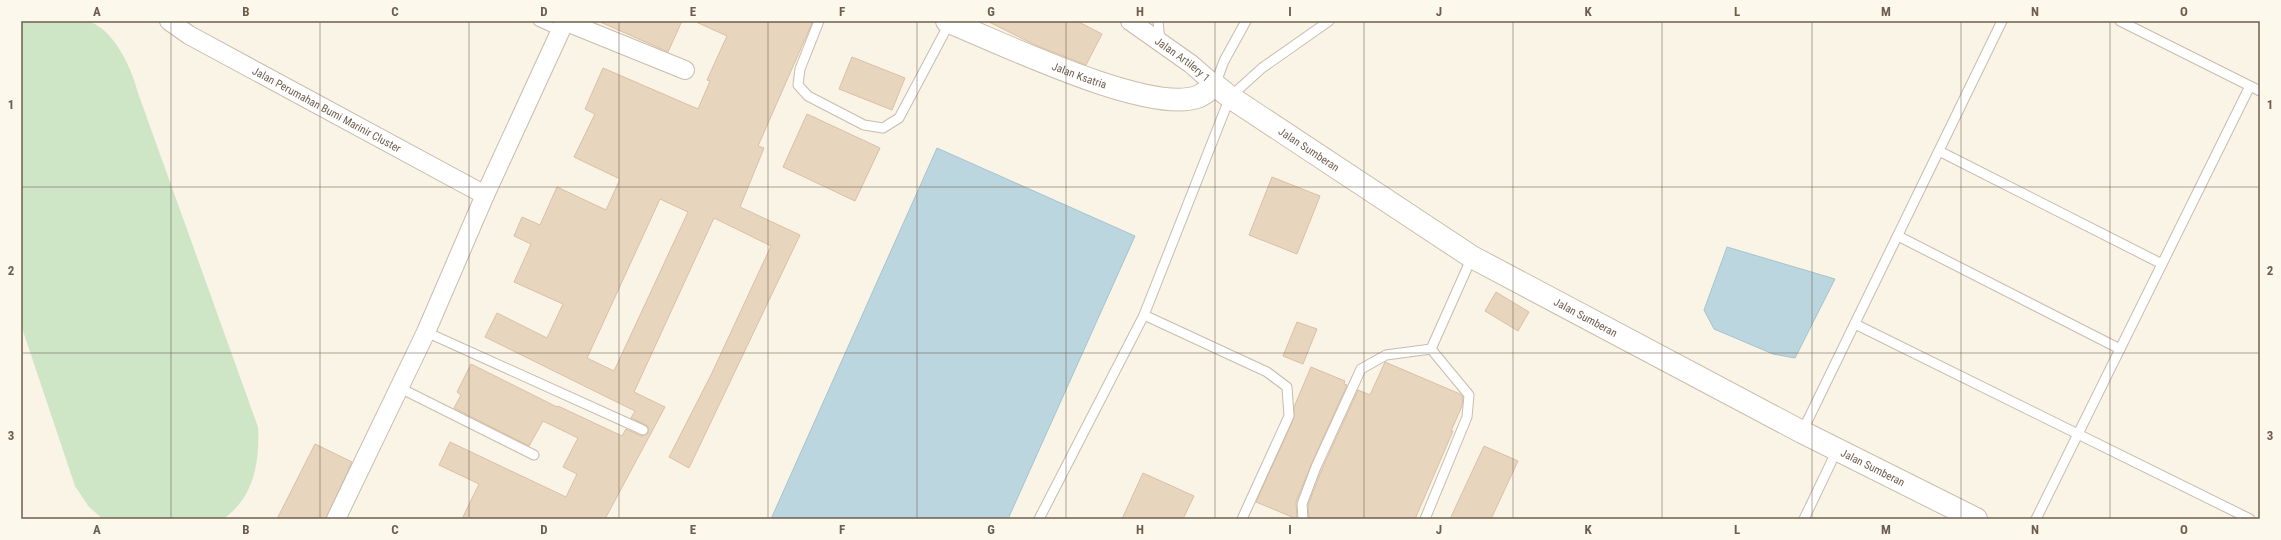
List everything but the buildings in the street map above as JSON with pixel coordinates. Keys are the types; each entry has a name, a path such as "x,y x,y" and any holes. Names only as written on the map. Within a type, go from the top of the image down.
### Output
{"street":[{"name":"Jalan Perumahan Bumi Marinir Cluster","path":"169,21 196,39 485,195"},
{"name":"Jalan Artilery 1","path":"1130,21 1191,64 1222,91"},
{"name":"Jalan Ksatria","path":"948,22 1088,79 1138,93 1171,100 1198,97 1222,91"},
{"path":"336,519 426,332 485,195 563,25 685,70"},
{"name":"Jalan Sumberan","path":"1222,91 1472,257 1802,432 1976,519"}],"lane":[{"path":"538,21 563,25"},
{"path":"819,21 800,69 798,85 808,96 864,125 883,128 899,118 948,22"},
{"path":"1158,21 1160,41"},
{"path":"1039,519 1144,315 1222,91 1224,61 1246,21"},
{"path":"1222,91 1262,68 1330,21"},
{"path":"1802,432 2002,21"},
{"path":"2120,21 2260,91"},
{"path":"2036,519 2250,86"},
{"path":"1938,151 2162,264"},
{"path":"1898,236 2120,349"},
{"path":"1431,349 1472,257"},
{"path":"1144,315 1267,372 1287,387 1288,416 1242,519"},
{"path":"1854,324 2250,519"},
{"path":"426,332 643,430"},
{"path":"1303,519 1302,504 1316,467 1361,369 1386,355 1431,349"},
{"path":"1425,519 1467,417 1469,395 1431,349"},
{"path":"400,388 534,455"},
{"path":"1804,519 1837,450"}],"green space":[{"path":"71,20 86,21 96,25 105,31 113,40 131,72 258,427 258,453 253,478 242,501 223,519 103,519 89,507 75,486 21,325 21,21"}],"water":[{"path":"937,148 1135,236 1008,519 771,519"},
{"path":"1727,247 1835,279 1795,358 1773,354 1714,329 1704,310"}]}
